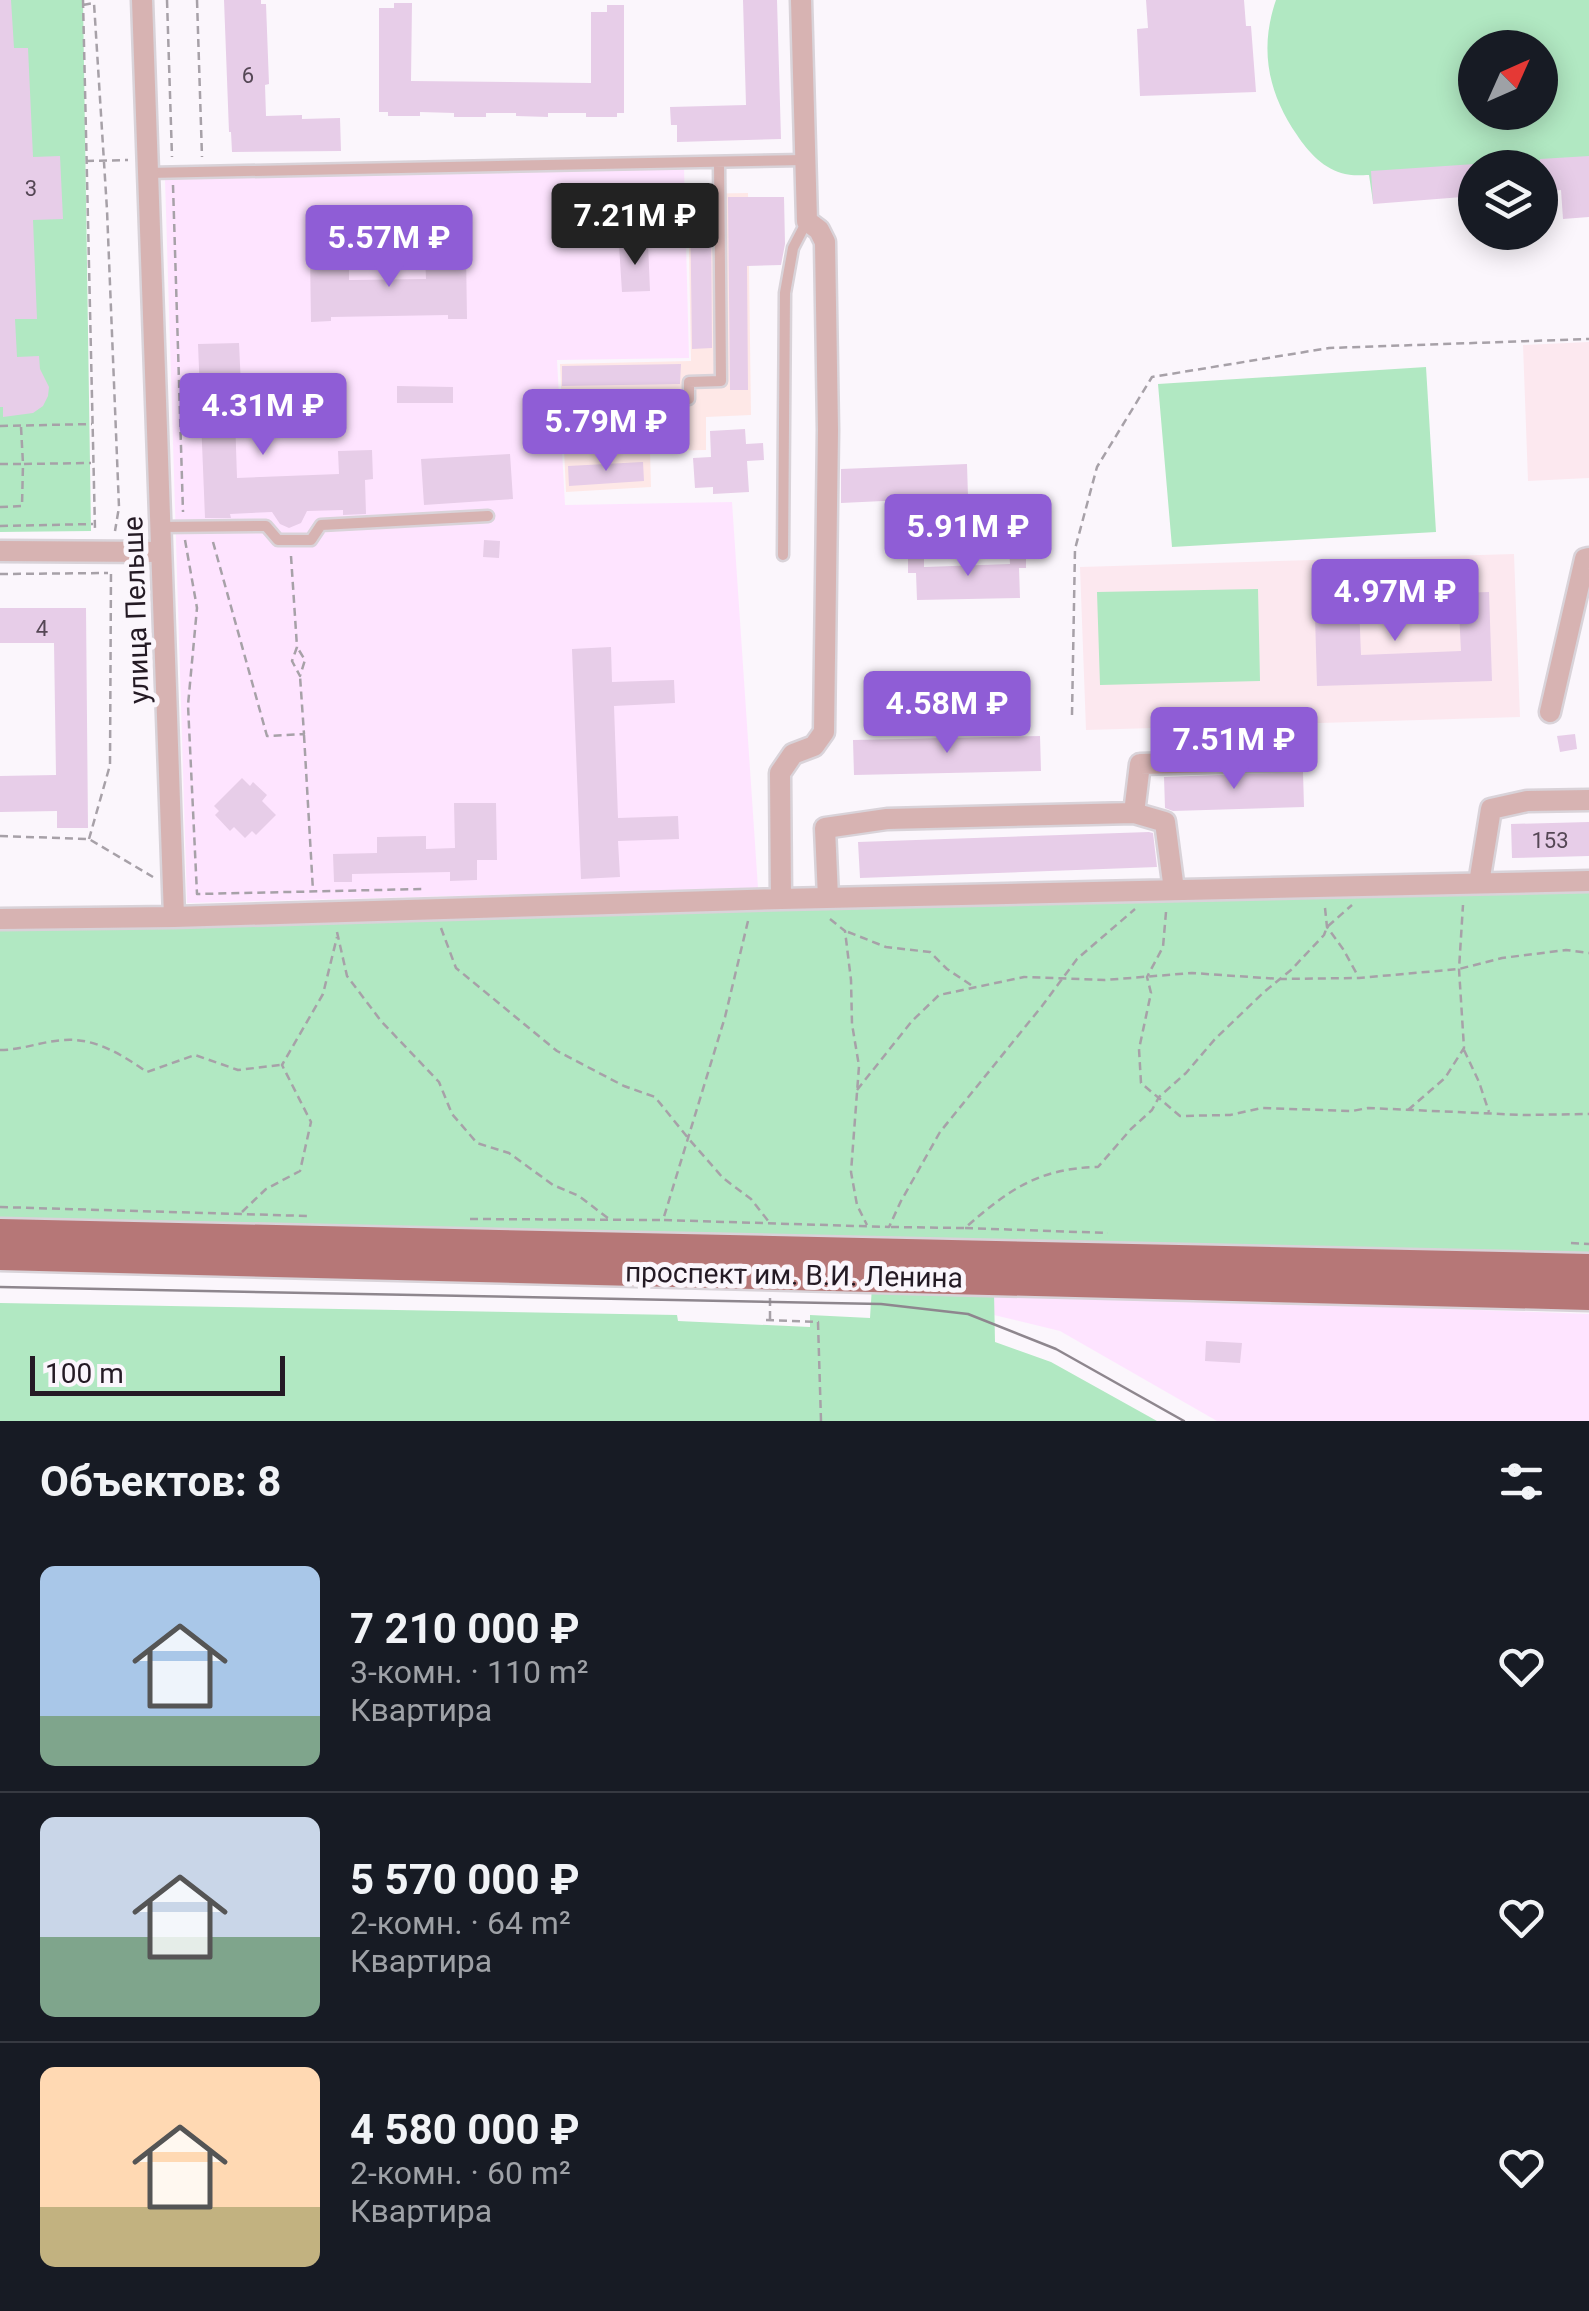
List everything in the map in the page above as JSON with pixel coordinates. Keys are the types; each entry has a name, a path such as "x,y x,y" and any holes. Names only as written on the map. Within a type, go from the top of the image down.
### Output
{"main road":[{"name":"проспект им. В.И. Ленина","path":"0,1234 1589,1269"},
{"name":"проспект им. В.И. Ленина","path":"0,1255 1589,1295"}],"street":[{"name":"улица Пельше","path":"142,0 174,917"},
{"path":"781,899 780,773 793,754 814,746 824,732 828,430 825,242 819,230 807,222 801,0"},
{"path":"0,551 106,559 161,552"},
{"path":"1550,712 1589,558"},
{"path":"1134,813 1140,764 1296,760"},
{"path":"1471,883 1491,809 1527,801 1589,800"},
{"path":"828,898 824,828 887,819 1134,813 1165,822 1166,890"},
{"path":"0,919 174,917 432,899 752,900 1589,881"}],"lane":[{"path":"148,173 806,160"},
{"path":"569,400 689,399 689,382 721,381 718,162"},
{"path":"783,555 785,293 794,248 807,222"},
{"path":"160,527 266,526 278,540 310,540 321,526 488,516"}],"path":[{"path":"167,0 183,527 197,608 188,705 197,894"},
{"path":"197,0 202,158"},
{"path":"89,840 110,765 106,559 119,507 94,2 83,3 94,524 106,559"},
{"path":"1072,715 1075,548 1097,467 1152,377 1329,348 1589,338"},
{"path":"0,426 92,424"},
{"path":"0,506 22,506 21,426"},
{"path":"0,464 93,463"},
{"path":"0,526 94,524"},
{"path":"208,526 267,736 304,734"},
{"path":"290,540 297,647 292,662 300,676"},
{"path":"0,574 106,559"},
{"path":"297,647 304,660 300,676 313,891"},
{"path":"0,836 89,840 173,887 197,894 313,891 432,899 456,968 557,1051 624,1086 656,1097 723,1178 751,1200 770,1223"},
{"path":"1471,883 1460,969 1464,1048 1490,1114"},
{"path":"471,1219 965,1228 995,1201 1041,1175 1072,1167 1098,1167 1215,1038 1324,935 1356,901 1364,886"},
{"path":"1321,887 1328,927 1359,978"},
{"path":"1166,890 1163,947 1147,977 1150,993 1139,1049 1141,1083 1180,1116 1230,1115 1262,1108 1589,1114"},
{"path":"890,1227 940,1132 1077,958 1115,925 1166,890"},
{"path":"828,898 830,918 845,931 886,947 930,952 976,988"},
{"path":"663,1220 726,1016 752,900"},
{"path":"845,931 859,1066 851,1172 857,1205 868,1226"},
{"path":"282,1065 322,994 337,936 347,976 382,1021 440,1082 452,1114 477,1143 509,1153 553,1185 580,1196 610,1220"},
{"path":"858,1090 912,1020 939,995 1024,978 1105,980 1192,973 1280,979 1359,978 1460,969 1502,958 1566,950 1589,954"},
{"path":"0,1050 66,1040 109,1047 147,1072 195,1055 238,1070 282,1065"},
{"path":"1408,1110 1445,1078 1464,1048"},
{"path":"240,1214 266,1189 300,1171 311,1122 282,1065"},
{"path":"0,1207 317,1216"},
{"path":"770,1296 768,1320 818,1322 822,1421"}],"shaded area":[{"path":"684,167 689,358 557,360 565,505 732,502 758,888 187,903 165,179"},
{"path":"748,193 751,415 706,417 706,450 650,451 651,487 566,492 560,364 691,361 688,194"},
{"path":"1589,342 1589,478 1528,481 1523,345"},
{"path":"1514,554 1520,717 1086,730 1080,567"},
{"path":"994,1292 1589,1314 1589,1421 1217,1421 1060,1331 994,1315"}],"green space":[{"path":"0,0 83,0 91,531 0,532"},
{"path":"1276,0 1589,0 1589,188 1558,175 1558,150 1458,150 1458,174 1373,202 1369,175 1345,174 1324,164 1306,148 1287,119 1269,70 1268,36"},
{"path":"1426,367 1436,532 1172,547 1158,384"},
{"path":"1258,589 1260,681 1100,685 1097,592"},
{"path":"1589,888 1589,1253 1353,1252 0,1223 0,925"},
{"path":"872,1286 994,1292 995,1342 1051,1362 1157,1421 0,1421 0,1303 677,1315 678,1321 810,1327 810,1315 870,1318"}],"building":[{"path":"0,0 11,0 14,48 28,48 33,157 60,156 63,219 33,220 37,319 15,319 17,357 39,356 48,396 33,413 3,417 0,407"},
{"path":"224,0 261,0 261,4 266,4 266,116 340,118 341,151 232,152"},
{"path":"743,0 777,0 781,139 677,142 677,125 671,125 670,107 746,105"},
{"path":"1146,0 1244,0 1246,26 1251,26 1256,92 1140,96 1137,29 1148,28"},
{"path":"394,3 412,3 411,81 591,83 591,12 607,12 607,5 624,5 624,113 617,113 617,117 586,117 586,113 548,113 548,117 486,113 486,117 454,117 454,113 388,116 388,112 379,112 379,8 394,8"},
{"path":"1589,156 1589,217 1563,219 1558,158"},
{"path":"1458,165 1458,197 1373,204 1371,171"},
{"path":"728,197 784,197 785,244 781,265 747,266 748,390 730,390"},
{"path":"711,198 712,348 692,349 690,199"},
{"path":"648,243 650,291 622,292 619,245"},
{"path":"466,252 467,319 448,319 448,315 331,317 331,321 311,322 310,254 349,254 349,280 426,279 425,253"},
{"path":"239,343 241,386 234,386 237,478 339,474 338,451 372,450 373,479 365,480 366,514 307,511 301,523 289,528 280,524 272,512 205,518 198,344"},
{"path":"681,364 680,384 562,386 562,366"},
{"path":"397,386 453,387 453,403 397,403"},
{"path":"745,429 746,444 763,443 764,460 747,461 749,492 713,494 713,487 695,488 693,458 711,457 710,431"},
{"path":"510,454 513,499 424,505 421,459"},
{"path":"643,462 644,481 569,486 568,466"},
{"path":"967,464 968,497 841,503 841,469"},
{"path":"484,540 500,541 499,558 483,557"},
{"path":"1026,547 1026,568 1019,568 1020,598 917,600 916,573 908,573 908,551 924,551 924,567 1010,564 1009,548"},
{"path":"1358,579 1361,655 1461,651 1458,593 1489,592 1492,681 1317,686 1314,581"},
{"path":"0,608 86,608 88,828 57,828 57,811 0,812 0,776 56,775 54,643 0,643"},
{"path":"611,647 612,682 674,680 675,703 614,706 618,818 678,816 679,839 618,841 620,877 581,879 572,649"},
{"path":"1575,734 1577,749 1560,752 1557,736"},
{"path":"1040,736 1041,771 854,775 853,740"},
{"path":"1303,772 1304,807 1173,811 1165,808 1164,777"},
{"path":"242,778 267,795 262,801 276,815 256,835 252,831 245,838 234,827 230,831 215,815 219,811 214,806"},
{"path":"454,803 496,803 497,860 477,860 477,880 450,881 450,872 352,874 352,882 334,882 333,854 377,853 377,837 426,836 426,849 455,848"},
{"path":"1589,822 1589,856 1512,858 1511,824"},
{"path":"1153,833 1157,867 860,878 858,842"},
{"path":"1206,1341 1242,1343 1240,1363 1205,1361"}],"tram line":[{"path":"0,1287 881,1304 968,1314 1056,1349 1184,1421"}]}
